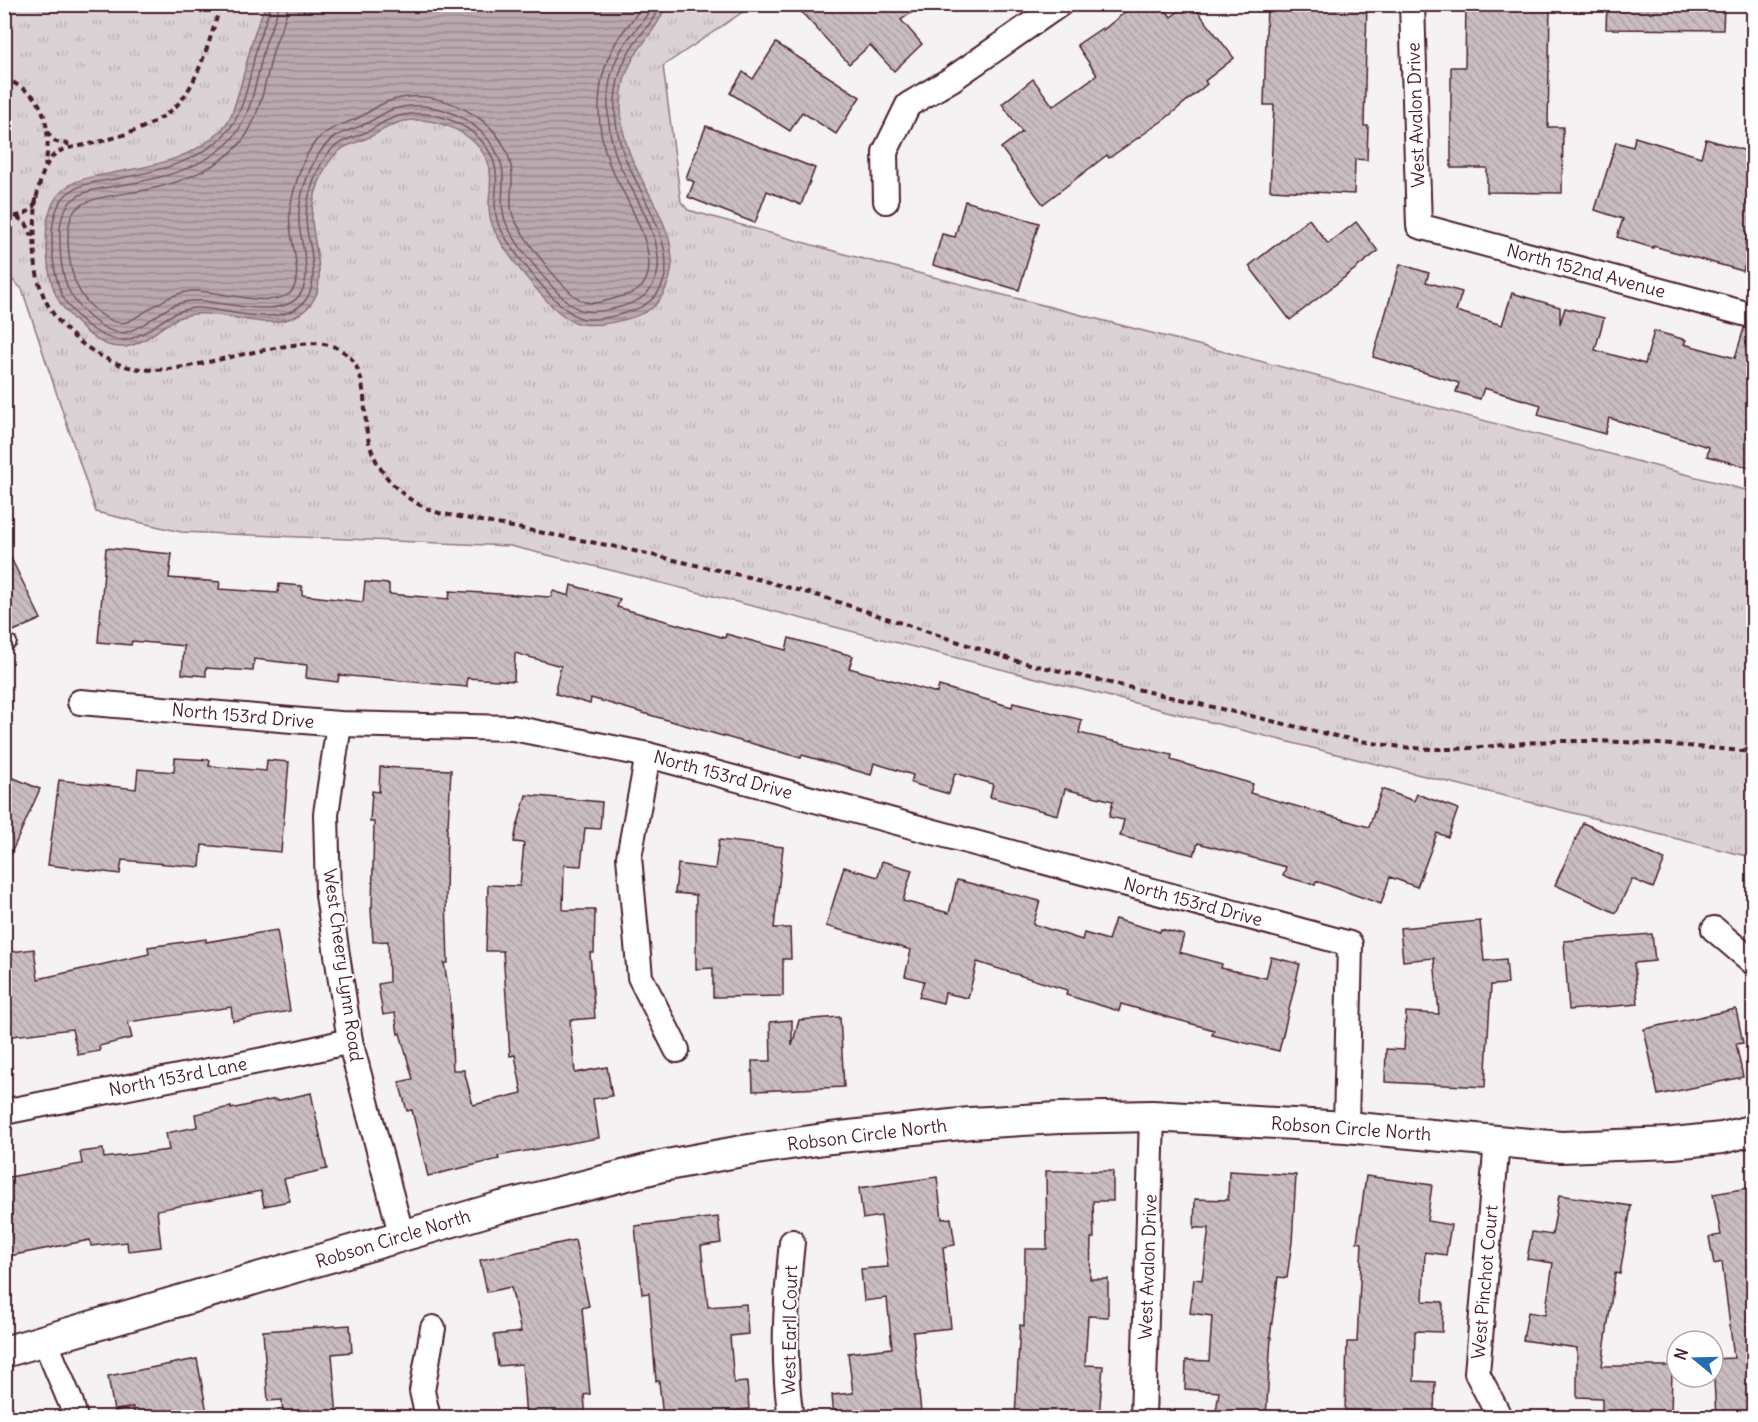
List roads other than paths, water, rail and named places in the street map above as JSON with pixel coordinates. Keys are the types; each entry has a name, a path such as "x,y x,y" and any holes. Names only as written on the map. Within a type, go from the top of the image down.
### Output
{"street":[{"path":"886,201 885,152 908,105 952,79 1060,4"},
{"name":"West Avalon Drive","path":"1412,4 1419,226"},
{"name":"North 152nd Avenue","path":"1419,226 1754,316"},
{"name":"North 153rd Drive","path":"80,702 339,724 513,728 648,755 1350,944 1346,1127"},
{"name":"West Cheery Lynn Road","path":"339,724 326,814 328,895 350,1041 402,1237"},
{"path":"648,755 629,857 640,977 677,1050"},
{"path":"1714,929 1754,963"},
{"name":"North 153rd Lane","path":"4,1112 350,1041"},
{"name":"West Avalon Drive","path":"1143,1418 1152,1116"},
{"name":"Robson Circle North","path":"4,1352 501,1207 662,1166 742,1151 896,1130 1059,1118 1152,1116 1346,1127 1562,1147 1674,1143 1722,1138 1754,1130"},
{"name":"West Pinchot Court","path":"1497,1141 1477,1373 1500,1418"},
{"name":"West Earll Court","path":"791,1418 787,1390 786,1300 792,1242"},
{"path":"428,1418 422,1391 433,1328"},
{"path":"45,1341 75,1418"}],"water":[{"path":"267,4 666,5 655,27 629,66 621,100 622,125 628,149 662,220 672,254 671,271 662,296 652,308 624,320 601,324 580,324 562,315 528,279 506,250 493,227 489,212 490,170 486,158 478,147 457,130 431,121 418,120 395,124 344,147 327,165 319,183 312,212 319,273 314,298 307,309 294,317 268,322 214,314 188,315 171,322 131,346 106,344 91,336 62,306 52,284 48,268 46,235 53,203 63,190 75,182 174,159 201,146 223,128 235,106 254,36"}]}
